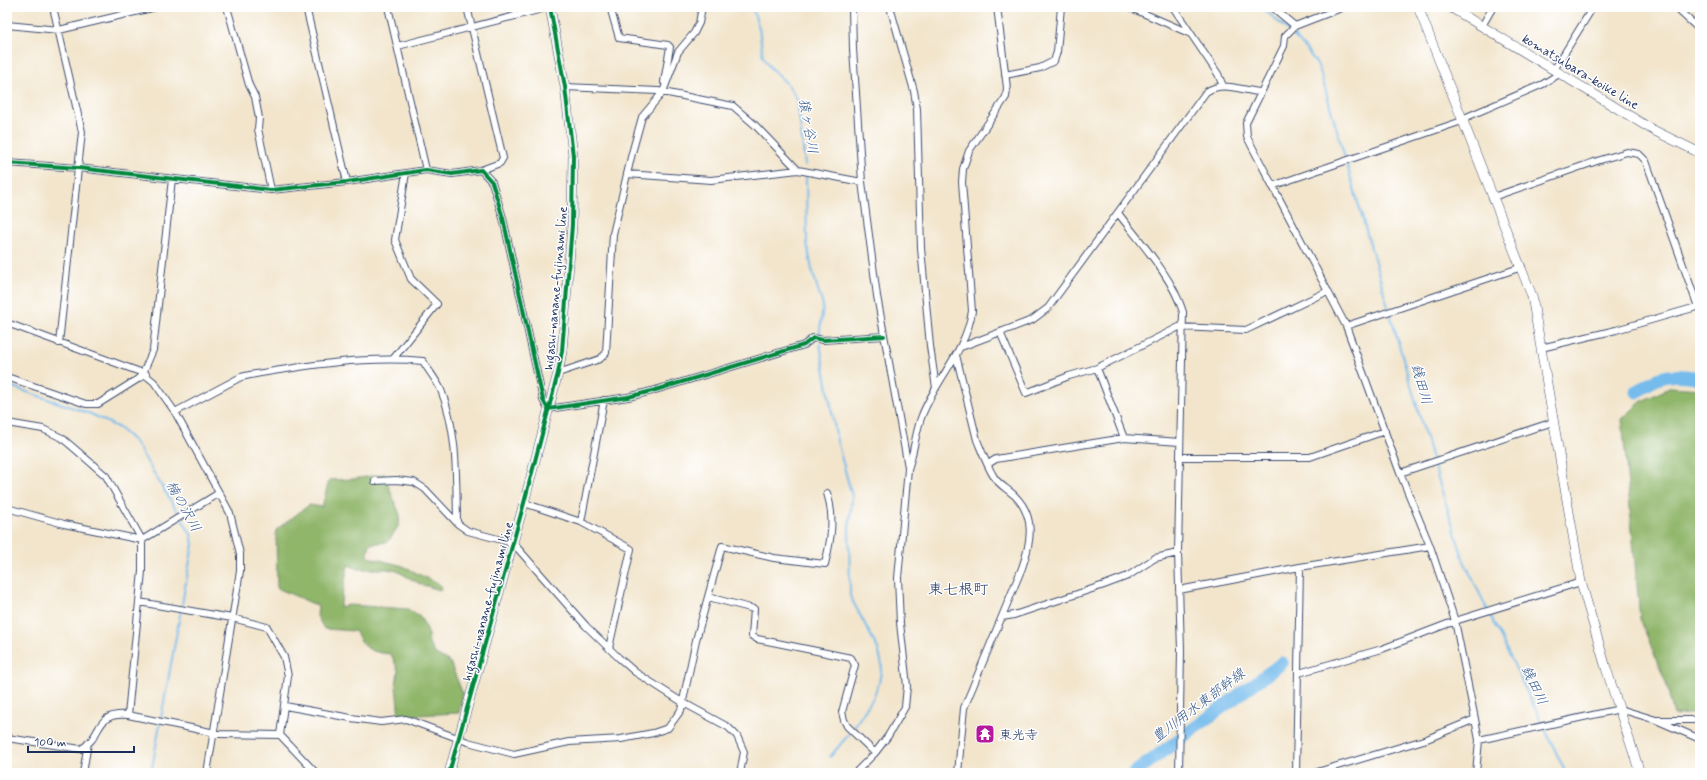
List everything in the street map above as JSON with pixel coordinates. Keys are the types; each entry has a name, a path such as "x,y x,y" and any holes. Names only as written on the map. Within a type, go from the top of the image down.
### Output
{"main road":[{"name":"higashi-nanane-fujinami line","path":"449,773 460,738 558,374 572,226 573,156 565,87 550,7"},
{"path":"1418,7 1522,267 1532,296 1581,582 1640,773"},
{"name":"komatsubara-koike line","path":"1450,7 1653,130 1700,153"}],"street":[{"path":"53,7 82,128 59,343"},
{"path":"7,25 59,30 156,7"},
{"path":"227,7 249,85 255,98 259,118 258,129 271,190"},
{"path":"306,7 347,182"},
{"path":"388,7 426,170"},
{"path":"7,163 78,168 271,190 347,182 426,170 452,174 481,170 500,163 503,158 467,7"},
{"path":"398,46 472,29 550,7"},
{"path":"610,7 620,38 668,45 670,48 662,92"},
{"path":"558,374 600,359 606,353 613,234 642,117 662,92 678,52 697,28 702,7"},
{"path":"852,7 853,49 862,182 877,296 908,469"},
{"path":"890,7 914,91 921,248 930,346 936,388"},
{"path":"855,773 875,753 888,736 905,707 907,686 900,622 898,578 908,469 913,455 921,418 936,388 961,347 969,327 972,311 962,182 963,169 969,151 1004,101 1007,88 997,7"},
{"path":"1005,75 1040,68 1054,61 1057,52 1061,7"},
{"path":"1128,7 1189,33"},
{"path":"1173,7 1189,33 1218,74 1223,86"},
{"path":"1272,7 1294,26"},
{"path":"1344,7 1294,26 1285,36 1284,46 1260,92 1246,123 1245,129 1247,137 1272,186 1346,326 1400,473 1430,546 1455,621 1475,719 1479,740 1476,773"},
{"path":"1482,26 1493,7"},
{"path":"1272,186 1339,164 1462,120 1543,84 1556,72 1593,7"},
{"path":"1675,7 1700,30"},
{"path":"961,347 1032,320 1048,308 1206,92 1212,88 1223,86 1260,92"},
{"path":"565,87 662,92 724,104 738,109 798,170"},
{"path":"1493,197 1627,152 1639,154 1646,161 1699,307 1616,330 1541,348"},
{"path":"481,170 492,182 503,218 543,400 548,409 628,397 659,389 804,345 813,338 884,336"},
{"path":"627,174 716,180 798,170 862,182"},
{"path":"393,358 437,304 412,279 395,240 406,173"},
{"path":"7,377 86,404 98,404 144,373 152,350 172,179"},
{"path":"1118,213 1170,282 1183,312 1178,553 1180,725 1179,773"},
{"path":"1346,326 1522,267"},
{"path":"1000,332 1026,393 1069,376 1097,368 1182,327 1246,330 1328,291"},
{"path":"7,323 144,373 175,412 230,513 240,554 240,571 212,733 212,747 207,773"},
{"path":"956,355 977,440 994,477 1020,502 1029,519 1031,534 1029,549 964,708 958,773"},
{"path":"175,412 241,377 321,363 393,358 423,361 440,388 447,406 452,429 457,472 457,522"},
{"path":"1097,368 1124,438"},
{"path":"580,522 604,400"},
{"path":"1400,473 1553,422"},
{"path":"7,423 43,429 62,438 75,449 106,476 142,540 139,602 128,715"},
{"path":"1180,457 1310,458 1385,431"},
{"path":"988,464 996,459 1124,438 1180,442"},
{"path":"375,481 396,480 414,482 425,489 457,522 468,531 513,543 586,626 635,672 682,702 728,727 737,736 744,752 740,773"},
{"path":"7,508 64,524 142,540 219,492"},
{"path":"285,706 381,722 406,718 468,742 514,754 569,742 621,739 653,733 668,728 680,710 722,546 774,558 825,564 829,548 832,516 827,493"},
{"path":"524,503 580,522 631,548 609,648"},
{"path":"1179,590 1300,567 1430,546"},
{"path":"1002,617 1014,615 1104,585 1128,576 1155,558 1178,553"},
{"path":"1296,773 1300,567"},
{"path":"1299,673 1382,649 1455,621 1581,582"},
{"path":"708,597 754,609 752,636 757,639 851,658 855,665 842,712 844,720 875,753"},
{"path":"139,602 232,618 267,628 284,657 288,676 280,735"},
{"path":"1479,740 1538,728 1620,708 1656,720 1700,739"},
{"path":"7,738 78,749 84,747 88,743 104,720 116,714 128,715 212,733 280,735 316,773"},
{"path":"1314,773 1427,739 1475,719"},
{"path":"1656,720 1700,720"},
{"path":"83,773 88,743"}],"green space":[{"path":"1671,387 1700,389 1700,713 1674,715 1666,683 1640,619 1622,419 1642,401"},
{"path":"384,474 400,515 399,525 388,542 370,544 368,553 369,557 403,566 438,584 442,588 440,590 420,584 397,571 387,569 358,569 348,565 340,607 349,605 408,609 420,617 427,629 429,643 434,653 450,662 463,694 459,713 399,716 396,686 398,670 391,654 369,649 365,646 355,631 324,629 317,616 318,606 277,588 276,530 309,505 322,507 329,480 353,479"}],"waterway":[{"name":"猿ヶ谷川","path":"752,7 759,28 763,56 769,66 788,85 797,99 805,165"},
{"name":"銭田川","path":"1261,7 1300,43 1314,59 1319,68 1435,469 1464,561 1566,773"},
{"name":"猿ヶ谷川","path":"806,177 807,243 812,270 823,306 819,337"},
{"path":"820,344 837,441 852,496 849,529 850,596 878,649 882,665 879,683 873,698 854,727"},
{"name":"豊川用水東部幹線","path":"1637,392 1659,378 1666,376 1674,375 1700,378"},
{"name":"楠の沢川","path":"7,385 91,414 119,428 135,442 191,534 193,544 151,773"},
{"name":"豊川用水東部幹線","path":"1134,773 1282,663"},
{"path":"830,757 849,734"}],"cycle path":[{"path":"449,773 524,503 558,373 562,351 572,225 573,156 565,87 550,7"},
{"path":"7,163 78,168 271,190 347,182 426,170 452,174 481,170 492,182 503,218 543,400 548,409 628,397 652,391 804,345 813,338 823,340 884,336"}],"place":[{"name":"東光寺","path":"985,734"}],"district":[{"name":"東七根町","path":"958,589"}]}
